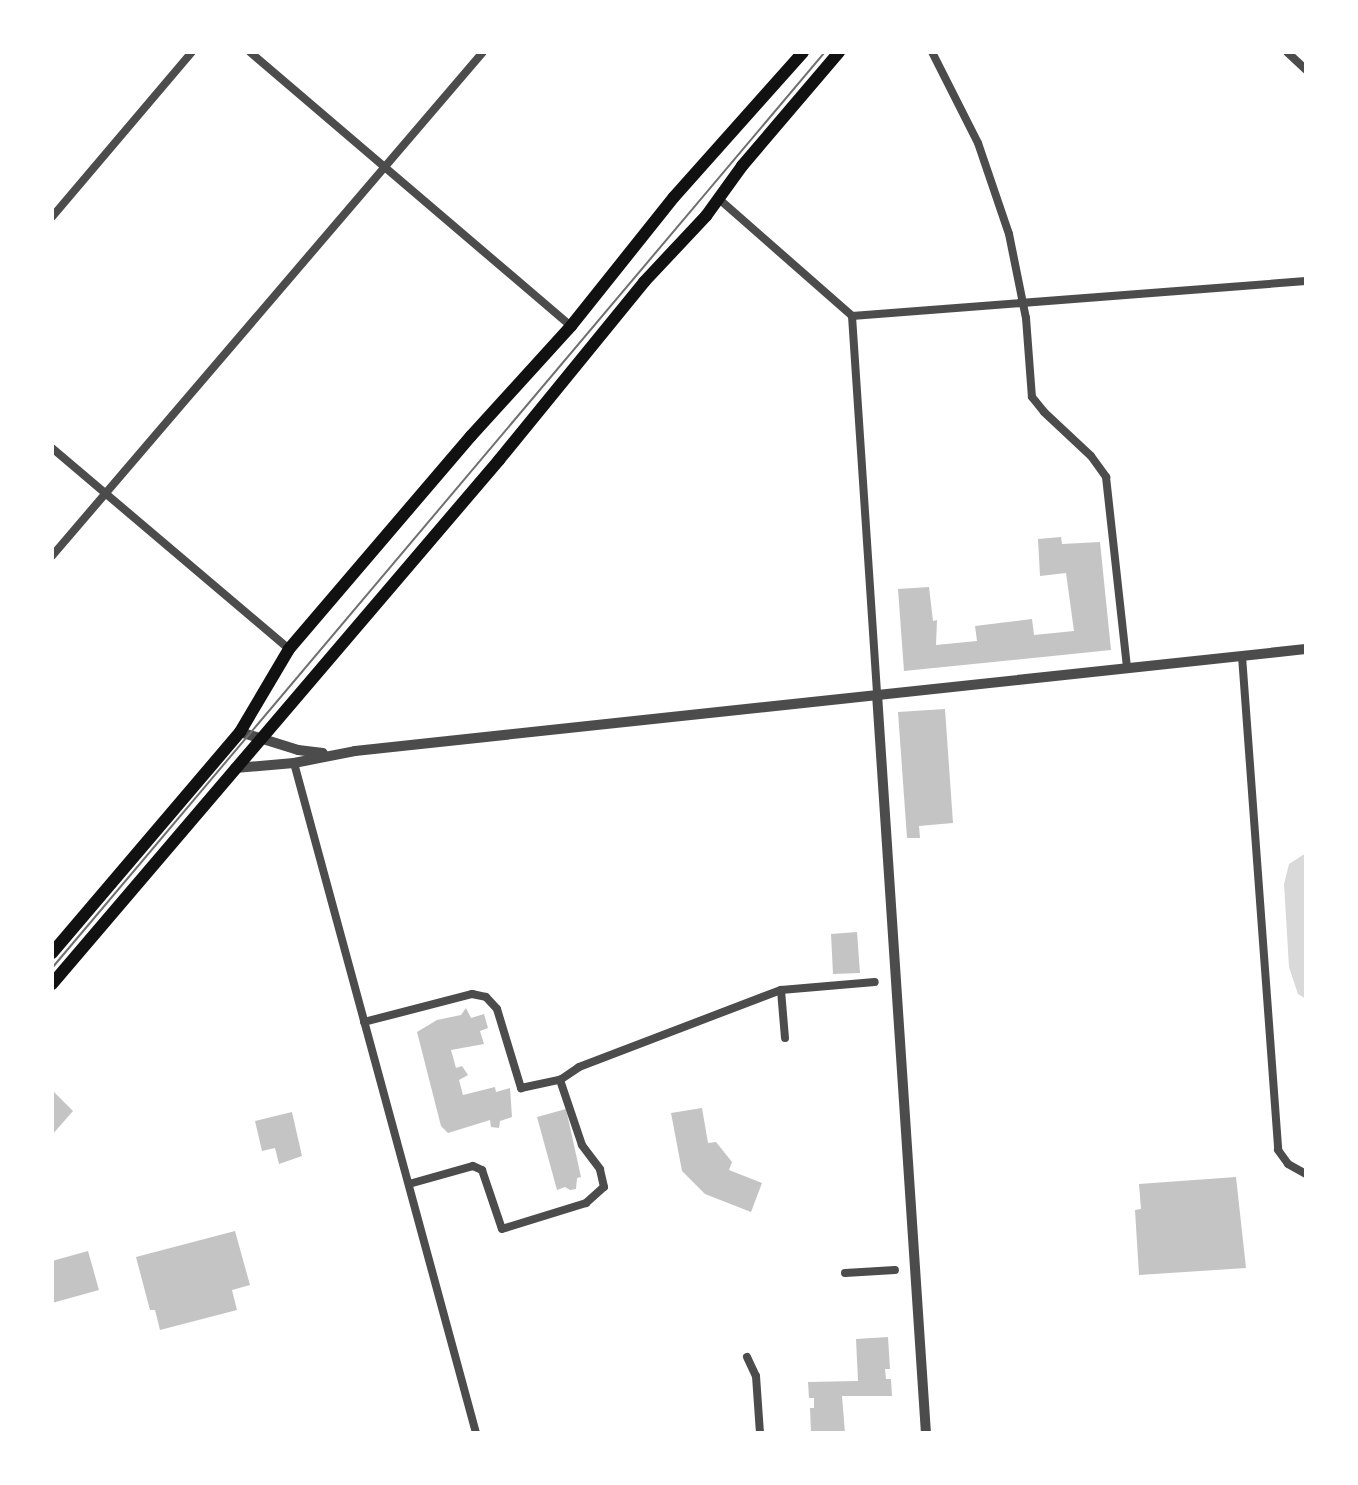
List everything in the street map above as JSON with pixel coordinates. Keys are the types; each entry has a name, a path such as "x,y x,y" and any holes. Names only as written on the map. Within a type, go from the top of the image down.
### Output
{"main road":[{"path":"52,953 240,732 289,649 471,436 571,326 674,197 803,52"},
{"path":"52,984 499,460 644,282 719,199 839,52"}],"street":[{"path":"52,217 192,52"},
{"path":"250,52 571,326"},
{"path":"52,556 483,52"},
{"path":"932,52 959,101 1009,234 1026,318 1032,397 1091,456 1106,477 1127,668"},
{"path":"1287,52 1306,70"},
{"path":"719,199 852,316 926,1433"},
{"path":"852,316 1306,281"},
{"path":"52,448 289,649"},
{"path":"235,768 294,763 333,754 1306,649"},
{"path":"1242,656 1278,1150 1288,1164 1306,1174"},
{"path":"240,732 298,750 333,754"},
{"path":"294,763 476,1433"},
{"path":"364,1022 472,994 486,997 497,1009 521,1088 560,1080 579,1067 781,990 875,982"},
{"path":"781,990 785,1038"},
{"path":"409,1184 473,1166 482,1170 502,1229 586,1203 604,1187 600,1169 582,1145 560,1080"},
{"path":"845,1273 895,1270"},
{"path":"747,1357 756,1376 760,1433"}],"shaded area":[{"path":"1306,853 1306,999 1298,994 1289,967 1284,884 1289,864"}],"building":[{"path":"1061,537 1062,544 1100,542 1111,650 904,671 898,589 929,587 933,621 937,620 936,645 977,641 975,626 1032,619 1034,635 1074,631 1066,573 1040,576 1038,539"},
{"path":"945,709 953,823 919,826 920,838 907,838 898,712"},
{"path":"857,932 860,973 833,974 831,934"},
{"path":"466,1008 471,1018 484,1014 488,1028 480,1031 484,1044 451,1050 456,1068 462,1066 468,1075 459,1080 463,1095 495,1087 496,1092 510,1088 512,1117 500,1121 499,1128 491,1127 490,1120 448,1133 441,1126 417,1032 437,1020 461,1015"},
{"path":"52,1090 73,1111 52,1135"},
{"path":"702,1108 708,1143 716,1142 732,1162 729,1170 762,1183 751,1212 705,1194 682,1171 671,1113"},
{"path":"566,1109 581,1177 577,1178 576,1189 565,1187 557,1190 537,1117"},
{"path":"292,1112 302,1156 279,1164 275,1148 262,1151 255,1121"},
{"path":"1236,1177 1246,1268 1139,1275 1135,1210 1141,1209 1139,1184"},
{"path":"235,1231 250,1285 232,1290 237,1310 160,1330 155,1310 150,1310 136,1257"},
{"path":"88,1251 99,1290 52,1303 52,1261"},
{"path":"888,1337 890,1369 885,1369 886,1379 891,1379 892,1396 842,1396 845,1433 811,1433 810,1408 814,1408 814,1398 809,1398 808,1382 858,1381 856,1339"}],"tram line":[{"path":"52,968 825,52"}]}
